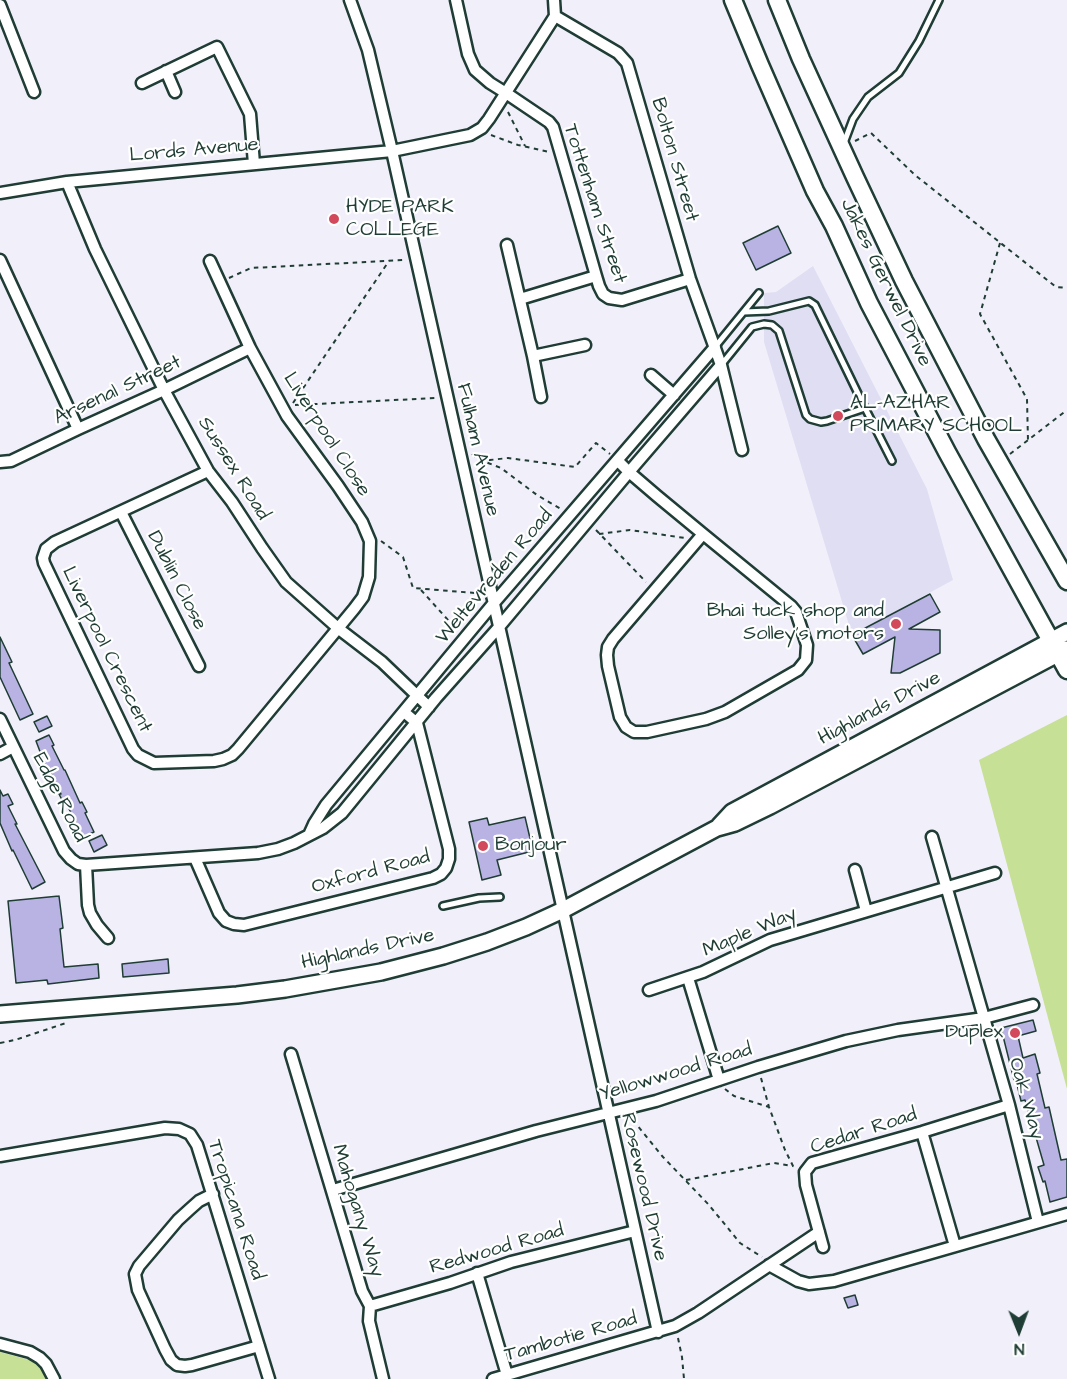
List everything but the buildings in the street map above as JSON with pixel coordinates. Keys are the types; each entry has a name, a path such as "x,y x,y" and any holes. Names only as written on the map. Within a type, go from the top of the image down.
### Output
{"main road":[{"name":"Jakes Gerwel Drive","path":"733,0 811,181 869,303 1058,648 1067,670"},
{"name":"Jakes Gerwel Drive","path":"777,0 801,59 904,281 998,460 1067,580"},
{"name":"Highlands Drive","path":"0,1014 237,995 381,972 476,946 563,910 717,828 732,812 857,744 899,730 1058,648 1067,632"}],"street":[{"name":"Fulham Avenue","path":"350,0 368,50 392,151 563,910"},
{"name":"Tottenham Street","path":"456,0 468,54 475,70 553,127 603,294 617,300 690,279"},
{"path":"554,0 555,16"},
{"path":"0,5 34,92"},
{"name":"Lords Avenue","path":"0,193 66,182 392,151 476,132 489,119 555,16"},
{"name":"Bolton Street","path":"555,16 618,53 627,63 690,279 721,365 742,450"},
{"path":"142,83 217,47 250,114 254,164"},
{"path":"166,71 175,92"},
{"name":"Sussex Road","path":"66,182 95,249 164,390 208,471 232,502 286,582 339,629 382,662 429,707"},
{"path":"507,245 541,397"},
{"path":"0,260 78,429"},
{"name":"Liverpool Close","path":"210,261 250,348 287,416 362,522 370,542 371,558 367,587 363,597 339,629"},
{"path":"520,299 596,276"},
{"path":"533,356 585,345"},
{"name":"Weltevreden Road","path":"309,835 326,805 493,604 715,347"},
{"name":"Arsenal Street","path":"0,462 11,461 250,348"},
{"name":"Weltevreden Road","path":"142,861 258,853 278,849 294,843 333,821 721,365"},
{"path":"651,375 674,395"},
{"path":"618,460 629,472 790,606 796,612 807,645 806,660 798,670 716,716 647,732 634,732 626,727 620,717 608,666 607,651 613,639 703,534"},
{"name":"Liverpool Crescent","path":"208,471 55,542 46,549 43,558 133,749 145,760 154,763 214,761 232,755 339,629"},
{"name":"Dublin Close","path":"121,512 199,666"},
{"path":"404,712 417,723"},
{"name":"Edge Road","path":"0,719 64,851 71,859 78,864 86,865 142,861"},
{"name":"Oxford Road","path":"195,858 219,913 226,921 234,924 262,920 433,878 441,874 449,859 449,849 417,723"},
{"path":"0,754 13,747"},
{"name":"Oak Way","path":"932,837 1009,1105 1038,1222"},
{"path":"86,865 90,913 108,938"},
{"path":"855,870 866,911"},
{"name":"Maple Way","path":"649,990 718,966 770,940 995,873"},
{"name":"Rosewood Drive","path":"563,910 658,1332"},
{"path":"688,978 719,1080"},
{"name":"Yellowwood Road","path":"333,1190 536,1131 689,1091 758,1067 846,1041 898,1030 984,1018 1033,1005"},
{"name":"Mahogany Way","path":"291,1054 362,1291 370,1306 369,1322 384,1379"},
{"name":"Cedar Road","path":"823,1247 806,1185 805,1172 812,1162 1009,1105"},
{"name":"Tropicana Road","path":"0,1156 165,1128 179,1129 190,1134 197,1145 213,1194 269,1379"},
{"path":"922,1132 955,1246"},
{"path":"213,1194 199,1201 178,1220 139,1266 135,1274 138,1290 171,1360 177,1365 192,1365 259,1346"},
{"path":"769,1265 798,1281 809,1284 834,1281 1067,1215"},
{"name":"Redwood Road","path":"370,1306 519,1260 635,1231"},
{"name":"Tambotie Road","path":"494,1379 675,1326 819,1232"},
{"path":"477,1273 507,1375"},
{"path":"0,1344 30,1352 40,1358 54,1379"}],"lane":[{"path":"842,149 859,108 868,97 899,73 919,41 939,0"},
{"path":"715,347 759,292"},
{"path":"744,312 769,311 807,302 815,305 892,461"},
{"path":"721,365 752,327 772,325 779,331 806,415 810,419 827,421 865,408"},
{"path":"443,906 479,898 500,897"}],"path":[{"path":"507,110 525,146"},
{"path":"842,149 871,133 915,175 1000,243 1056,287 1067,288"},
{"path":"491,134 525,146 555,153"},
{"path":"1000,243 980,314 1027,399 1028,441"},
{"path":"219,282 251,268 416,259"},
{"path":"389,261 291,405 447,397"},
{"path":"998,460 1011,454 1067,410"},
{"path":"478,459 508,458 575,467 596,443 618,460"},
{"path":"469,450 478,459 501,468 570,516"},
{"path":"587,522 654,591"},
{"path":"599,534 630,530 684,537 694,544"},
{"path":"370,542 380,540 403,557 413,588 476,593"},
{"path":"420,589 461,634"},
{"path":"758,1067 769,1107 793,1166"},
{"path":"719,1080 726,1091 734,1096 769,1107"},
{"path":"630,1108 638,1125 663,1157 709,1205 740,1243 766,1260 769,1265"},
{"path":"685,1180 774,1163 793,1166 805,1172"},
{"path":"675,1326 684,1379"}],"shaded area":[{"name":"AL-AZHAR PRIMARY SCHOOL","path":"813,266 927,489 953,580 852,635 764,342 764,293 776,292"}],"green space":[{"path":"1067,715 1067,1089 979,760"},
{"path":"0,1352 37,1362 47,1379 0,1379"}],"place":[{"name":"HYDE PARK COLLEGE","path":"334,219"},
{"name":"AL-AZHAR PRIMARY SCHOOL","path":"838,416"},
{"name":"Bhai tuck shop and Solley's motors","path":"896,624"},
{"name":"Bonjour","path":"483,846"},
{"name":"Duplex","path":"1015,1033"}]}
